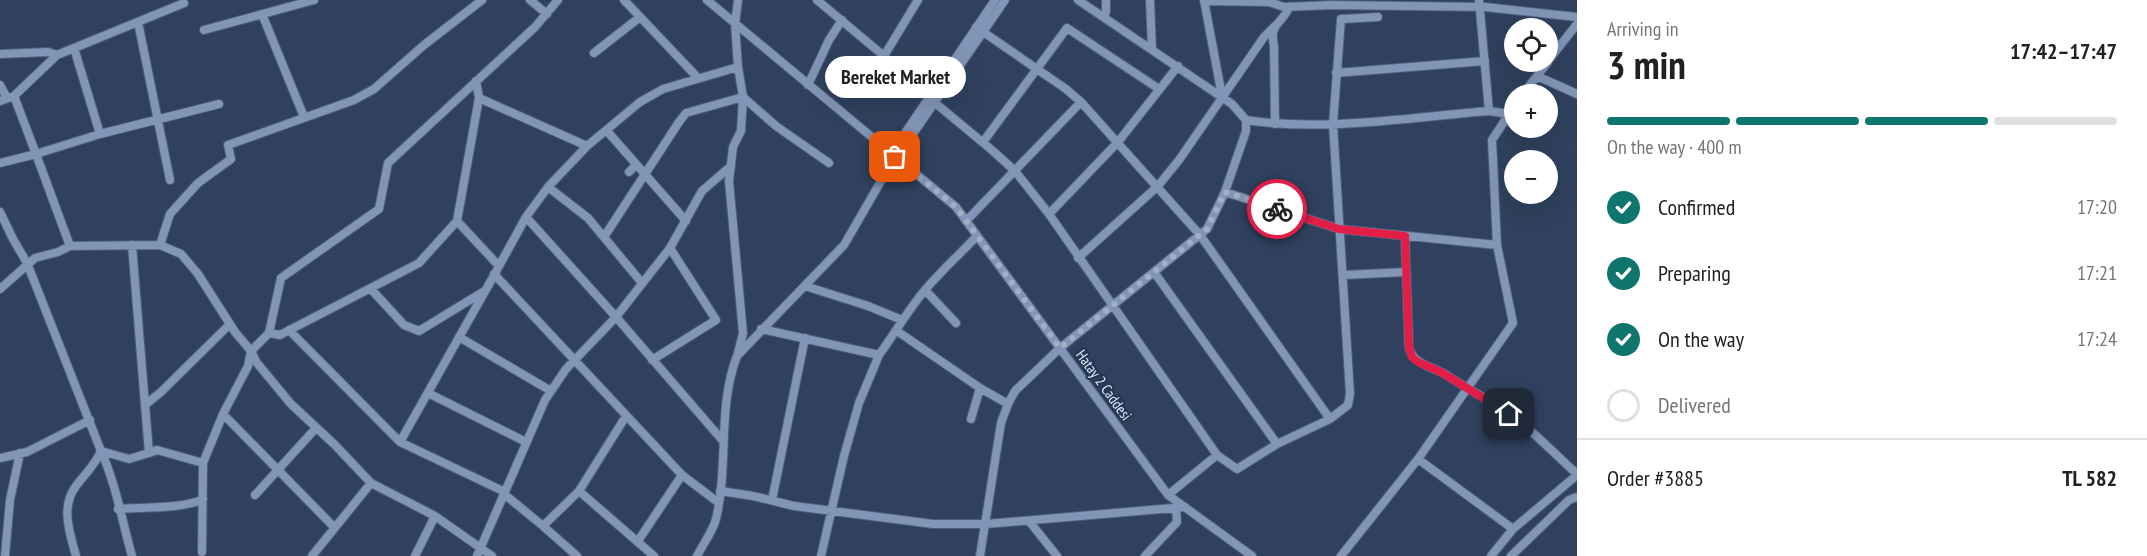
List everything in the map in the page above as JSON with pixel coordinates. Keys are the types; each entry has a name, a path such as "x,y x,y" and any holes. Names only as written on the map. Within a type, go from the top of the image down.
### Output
{"street":[{"path":"204,30 314,0"},
{"path":"160,245 170,214 198,183 231,159 228,145 354,100 374,89 424,45 482,0"},
{"path":"530,0 546,14"},
{"path":"202,552 203,463 223,414 248,366 251,351 269,333 281,278 379,209 388,163 536,27 558,0"},
{"path":"624,0 698,78"},
{"name":"Hatay 2 Caddesi","path":"707,0 956,207 1168,495 1181,507 1252,556"},
{"path":"697,556 716,521 730,373 743,333 729,181 733,147 741,131 743,97 735,24 738,0"},
{"path":"817,0 1015,171 1049,214 1217,455 1237,469 1277,444 1330,419 1345,409 1350,400 1333,123 1336,73 1341,19 1378,16"},
{"path":"884,56 918,0"},
{"path":"737,356 844,245 895,157 899,142 932,100 979,30 995,0"},
{"path":"979,30 1005,0"},
{"path":"1078,0 1221,96 1232,104 1246,120 1275,124 1333,123 1489,111 1504,113"},
{"path":"1104,17 1106,0"},
{"path":"1150,0 1152,49"},
{"path":"1221,96 1204,1 1270,1 1284,7 1332,2 1480,4 1577,17"},
{"path":"7,98 57,55 184,3"},
{"path":"1480,4 1489,111"},
{"path":"1275,124 1272,35 1289,7"},
{"path":"262,14 304,117"},
{"path":"594,53 640,17"},
{"path":"808,85 829,40 842,21"},
{"path":"138,22 170,180"},
{"path":"1558,48 1577,24"},
{"path":"1078,258 1158,186 1179,160 1221,96 1264,37 1276,26"},
{"path":"982,142 1067,28 1159,89"},
{"path":"979,30 1066,89 1081,102 1158,186 1200,235 1330,419"},
{"path":"74,48 100,134"},
{"path":"0,54 48,52 57,55"},
{"path":"1336,73 1485,61"},
{"path":"1049,214 1118,142 1178,66"},
{"path":"400,442 526,217 548,187 587,146 640,102 663,89 738,67"},
{"path":"1530,84 1539,72"},
{"path":"1537,75 1577,94"},
{"path":"269,333 280,335 419,263 457,221 479,98 476,81"},
{"path":"0,85 36,153 70,246"},
{"path":"743,97 776,126 829,163"},
{"path":"603,237 686,113 743,97"},
{"path":"479,98 587,146"},
{"path":"966,221 1081,102"},
{"path":"0,164 158,118 219,104"},
{"path":"980,556 1001,423 1008,404 1016,391 1060,348 1207,229 1225,192 1246,131 1246,120"},
{"path":"1341,556 1418,459 1513,323 1497,245 1492,140 1504,122"},
{"path":"607,131 686,220"},
{"path":"630,172 636,165"},
{"path":"479,552 544,400 566,369 615,317 670,248 702,190 731,166"},
{"path":"548,187 588,218 642,283"},
{"path":"1225,192 1339,229 1497,245"},
{"path":"0,212 27,263 111,472 118,509 132,556"},
{"path":"526,217 723,441"},
{"path":"457,221 574,360 626,416 682,475 719,503"},
{"path":"821,556 859,403 879,355 925,290 977,236"},
{"path":"1405,236 1409,347 1412,357 1441,372 1519,421 1577,474 1513,528 1491,556"},
{"path":"132,245 149,453"},
{"path":"0,289 35,258 70,246 160,245 181,254 198,274 257,363 291,404 371,483 435,516 479,552 492,556"},
{"path":"652,360 716,320 670,248"},
{"path":"1154,272 1277,444"},
{"path":"1344,274 1406,272"},
{"path":"805,286 868,306 902,320"},
{"path":"371,289 404,325 418,331 484,292"},
{"path":"925,290 956,323"},
{"path":"145,405 230,324"},
{"path":"761,329 879,355"},
{"path":"289,330 400,442 504,493 577,556"},
{"path":"897,331 980,388 1008,404"},
{"path":"459,337 551,391"},
{"path":"772,500 805,338"},
{"path":"971,419 980,388"},
{"path":"428,393 526,442"},
{"path":"223,414 334,526"},
{"path":"543,526 579,491 626,416"},
{"path":"0,458 27,452 90,420"},
{"path":"255,495 316,428"},
{"path":"101,451 129,459 157,450 203,463"},
{"path":"76,556 67,525 68,503 74,489 97,462 101,451"},
{"path":"5,556 10,500 20,453"},
{"path":"1168,495 1217,455"},
{"path":"1418,459 1513,528"},
{"path":"639,541 682,475"},
{"path":"312,556 371,483"},
{"path":"579,491 654,556"},
{"path":"720,491 794,506 933,524 986,524 1181,507 1176,522 1145,556"},
{"path":"1510,556 1569,500 1577,497"},
{"path":"118,509 173,505 198,502 203,499"},
{"path":"415,556 435,516"},
{"path":"1029,521 1057,556"}],"way so far":[{"path":"895,157 956,207 1060,348 1207,229 1225,192 1277,209"}],"place":[{"name":"Bereket Market","path":"895,157"}],"route":[{"path":"1277,209 1339,229 1405,236 1409,347 1412,357 1509,414"}]}
